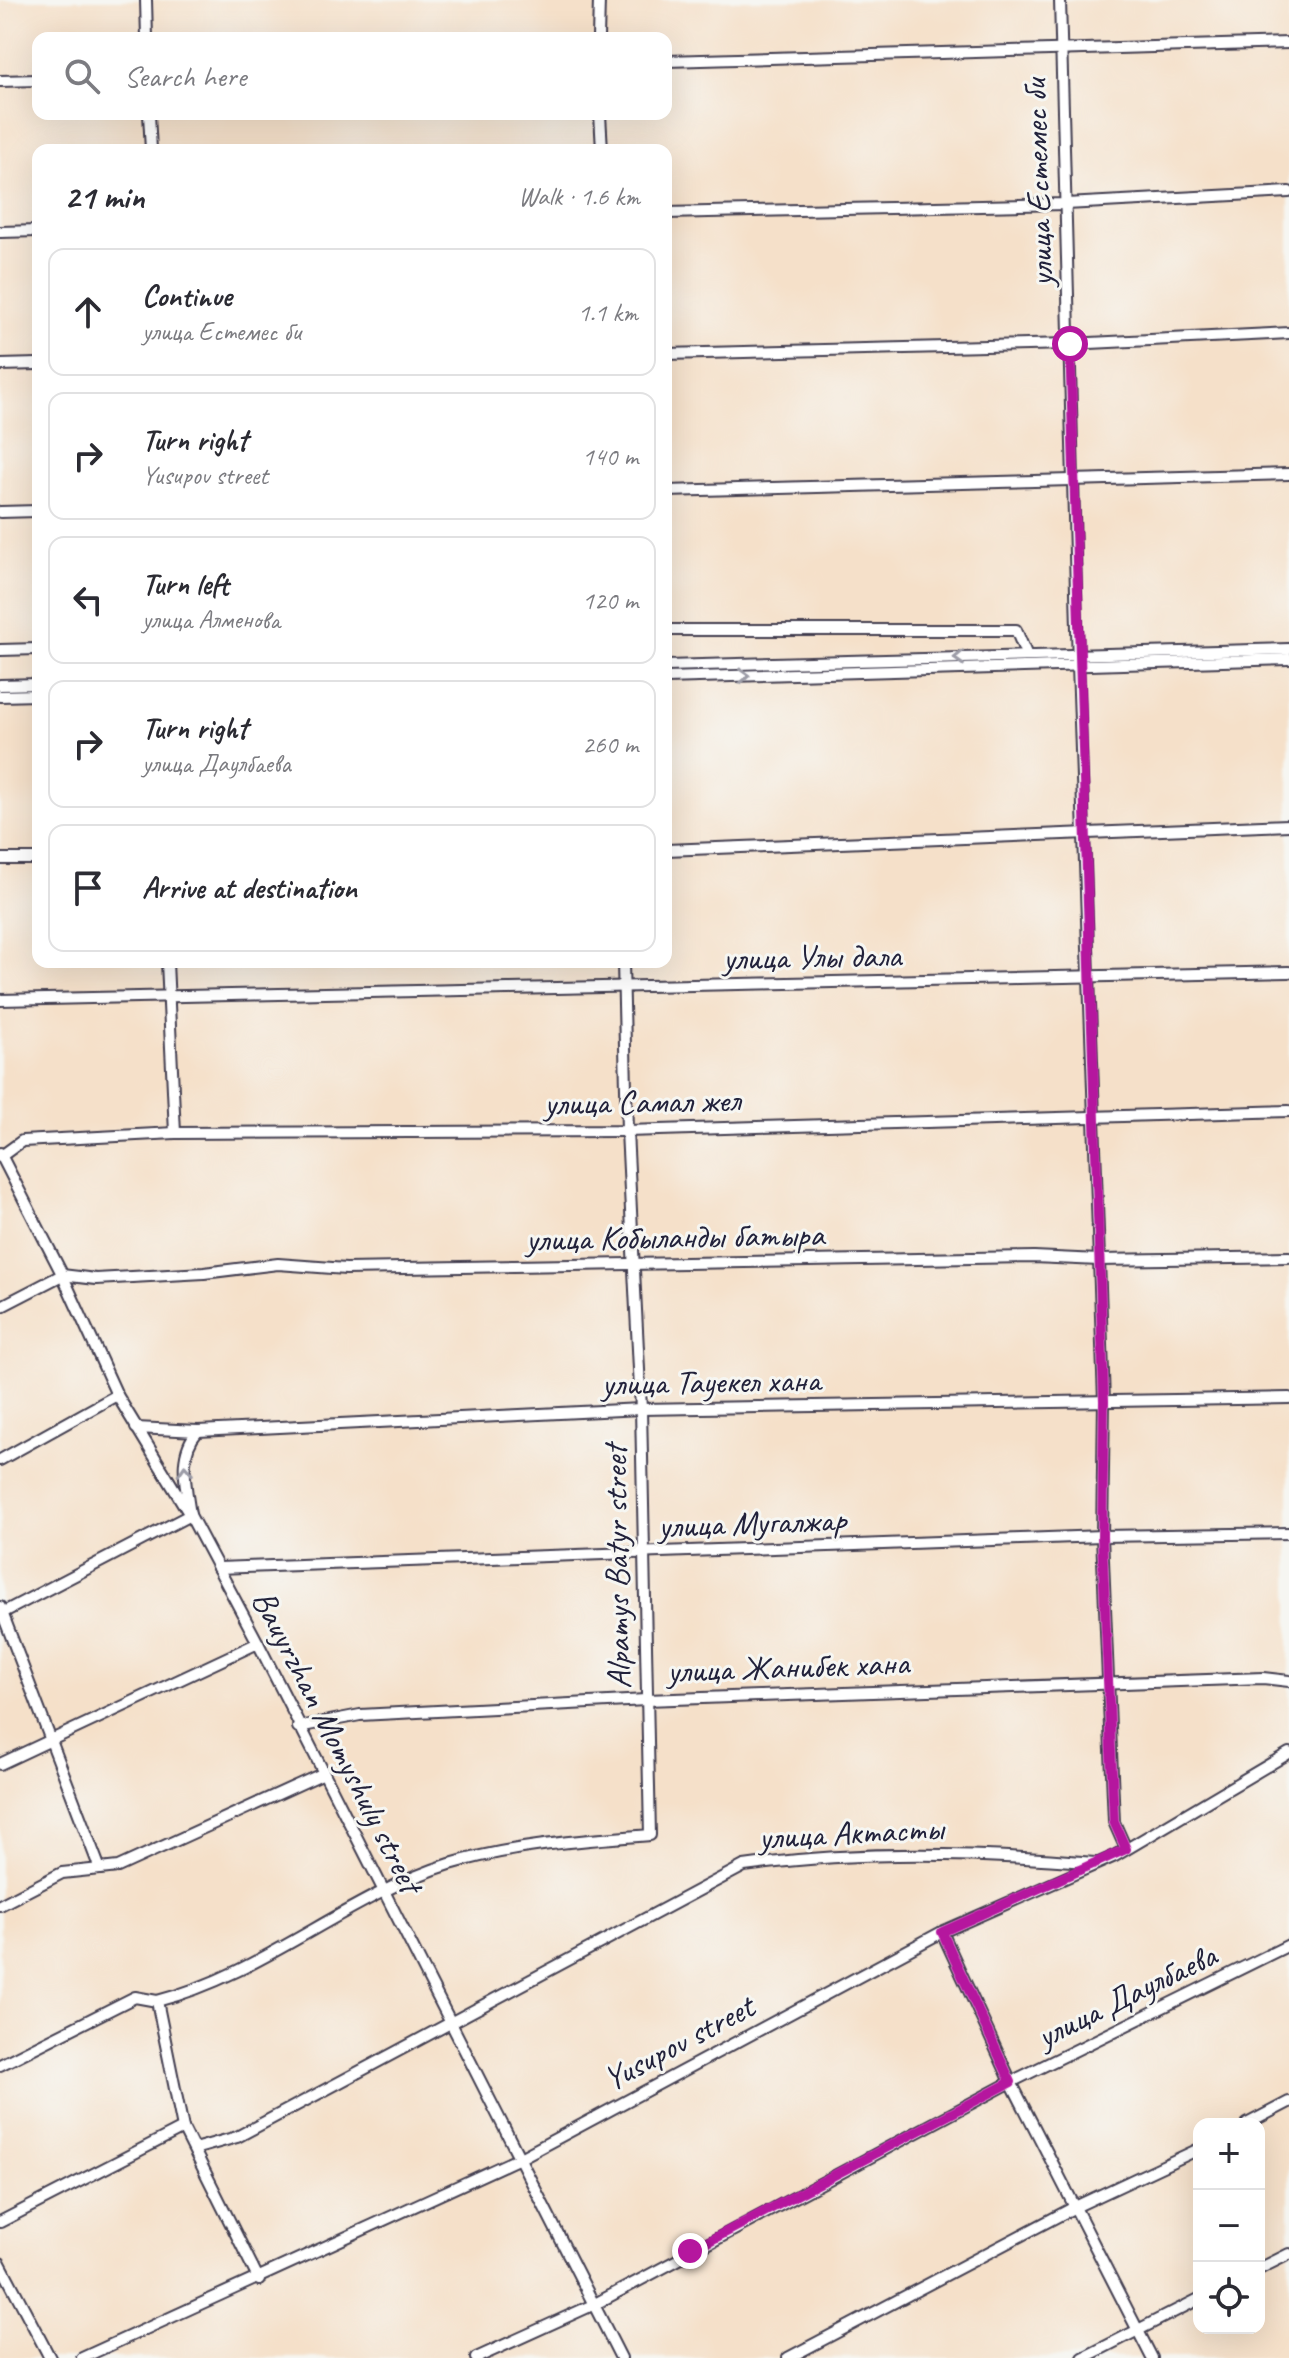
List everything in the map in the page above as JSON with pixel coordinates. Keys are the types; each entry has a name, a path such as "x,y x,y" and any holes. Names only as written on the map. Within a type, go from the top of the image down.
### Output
{"street":[{"path":"146,0 147,32"},
{"path":"598,32 599,0"},
{"name":"улица Естемес би","path":"1060,0 1078,660 1104,1401 1102,1536 1114,1822 1126,1849"},
{"path":"672,61 1289,43"},
{"path":"0,81 32,80"},
{"path":"149,120 151,144"},
{"path":"600,120 602,144"},
{"path":"672,213 1066,204 1289,192"},
{"path":"0,232 32,231"},
{"path":"672,354 1070,344 1289,333"},
{"path":"0,365 32,364"},
{"path":"672,491 1289,474"},
{"path":"0,512 32,511"},
{"path":"672,630 1016,630 1027,656"},
{"path":"0,650 32,649"},
{"path":"672,678 1289,649"},
{"path":"672,666 1027,656 1078,660 1289,659"},
{"path":"0,685 32,684"},
{"path":"0,696 32,695"},
{"path":"672,850 1289,825"},
{"path":"0,859 32,859"},
{"path":"167,968 175,1133"},
{"name":"Alpamys Batyr street","path":"383,1893 449,1864 560,1842 650,1835 641,1409 627,1131 623,968"},
{"name":"улица Улы дала","path":"0,1000 1289,972"},
{"name":"улица Самал жел","path":"1,1155 22,1141 175,1133 627,1131 1289,1111"},
{"name":"Bauyrzhan Momyshuly street","path":"1,1155 62,1275 117,1395 190,1515 258,1643 383,1893 454,2022 621,2358"},
{"name":"улица Кобыланды батыра","path":"62,1275 96,1279 204,1273 278,1264 346,1269 1034,1257 1099,1260 1289,1257"},
{"path":"0,1307 62,1275"},
{"path":"0,1460 117,1395"},
{"name":"улица Тауекел хана","path":"136,1428 198,1431 641,1409 1289,1398"},
{"path":"100,1869 53,1739 1,1611 190,1515 184,1459 188,1441 198,1431"},
{"name":"улица Мугалжар","path":"218,1568 1102,1536 1289,1533"},
{"path":"0,1764 258,1643"},
{"name":"улица Жанибек хана","path":"298,1727 360,1715 646,1700 993,1687 1108,1686 1263,1678 1289,1681"},
{"name":"Yusupov street","path":"82,2358 259,2280 522,2157 942,1932 1126,1849 1289,1753"},
{"path":"0,1905 62,1873 118,1867 324,1773"},
{"name":"улица Актасты","path":"194,2149 237,2137 744,1866 795,1859 985,1854 1097,1864"},
{"path":"0,2065 135,1997 157,2001 202,1990 383,1893"},
{"path":"942,1932 1011,2082 1152,2358"},
{"name":"улица Даулбаева","path":"476,2358 595,2304 1011,2082 1289,1945"},
{"path":"157,2001 183,2128 259,2280"},
{"path":"1258,2118 1289,2102"},
{"path":"0,2222 183,2128"},
{"path":"788,2358 1075,2207 1193,2152"},
{"path":"1265,2266 1289,2254"},
{"path":"0,2263 50,2358"},
{"path":"1083,2358 1193,2302"}],"route":[{"path":"690,2251 1011,2082 942,1932 1126,1849 1114,1822 1102,1536 1104,1401 1070,344"}]}
